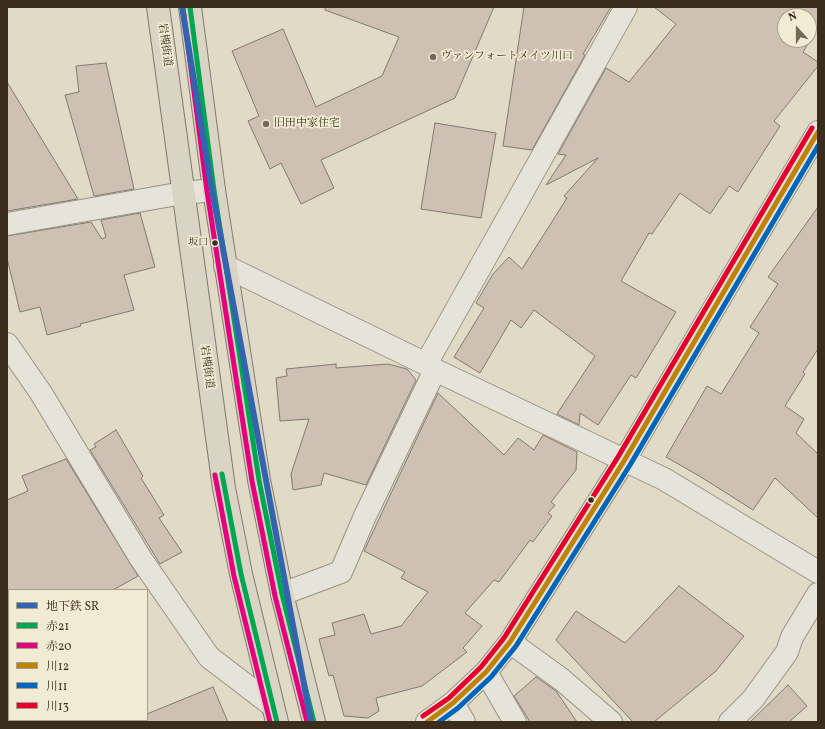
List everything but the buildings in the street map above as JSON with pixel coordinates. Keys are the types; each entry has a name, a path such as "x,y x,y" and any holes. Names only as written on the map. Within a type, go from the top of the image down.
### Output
{"highway":[{"name":"岩槻街道","path":"158,7 224,488 241,574 275,714"},
{"path":"190,7 225,266 259,480 282,594 314,722"}],"street":[{"path":"282,594 341,572 430,367 626,7"},
{"path":"427,722 453,703 486,672 510,642 624,461 818,132"},
{"path":"7,224 183,193 214,190"},
{"path":"225,266 430,367 664,479 817,570"},
{"path":"7,344 41,393 140,559 209,657 275,714"},
{"path":"730,722 753,699 787,652 792,637 818,594"},
{"path":"510,642 561,679 611,722"},
{"path":"486,672 515,722"},
{"path":"453,703 464,722"}],"metro line":[{"name":"SR","path":"182,7 210,179 311,722"}],"transit line":[{"name":"赤21","path":"190,7 214,190 259,480 282,594 314,722"},
{"name":"赤20","path":"183,8 207,191 252,481 275,596 307,722"},
{"name":"川13","path":"423,716 449,698 481,667 504,638 618,457 812,128"},
{"name":"川12","path":"427,722 453,703 486,672 510,642 624,461 818,132"},
{"name":"川11","path":"439,722 458,708 491,677 516,646 630,465 818,146"},
{"name":"赤21","path":"222,474 241,574 277,722"},
{"name":"赤20","path":"215,475 234,576 270,722"}],"place":[{"name":"ヴァンフォートメイツ川口","path":"433,57"},
{"name":"旧田中家住宅","path":"266,124"},
{"name":"坂口","path":"215,243"}]}
